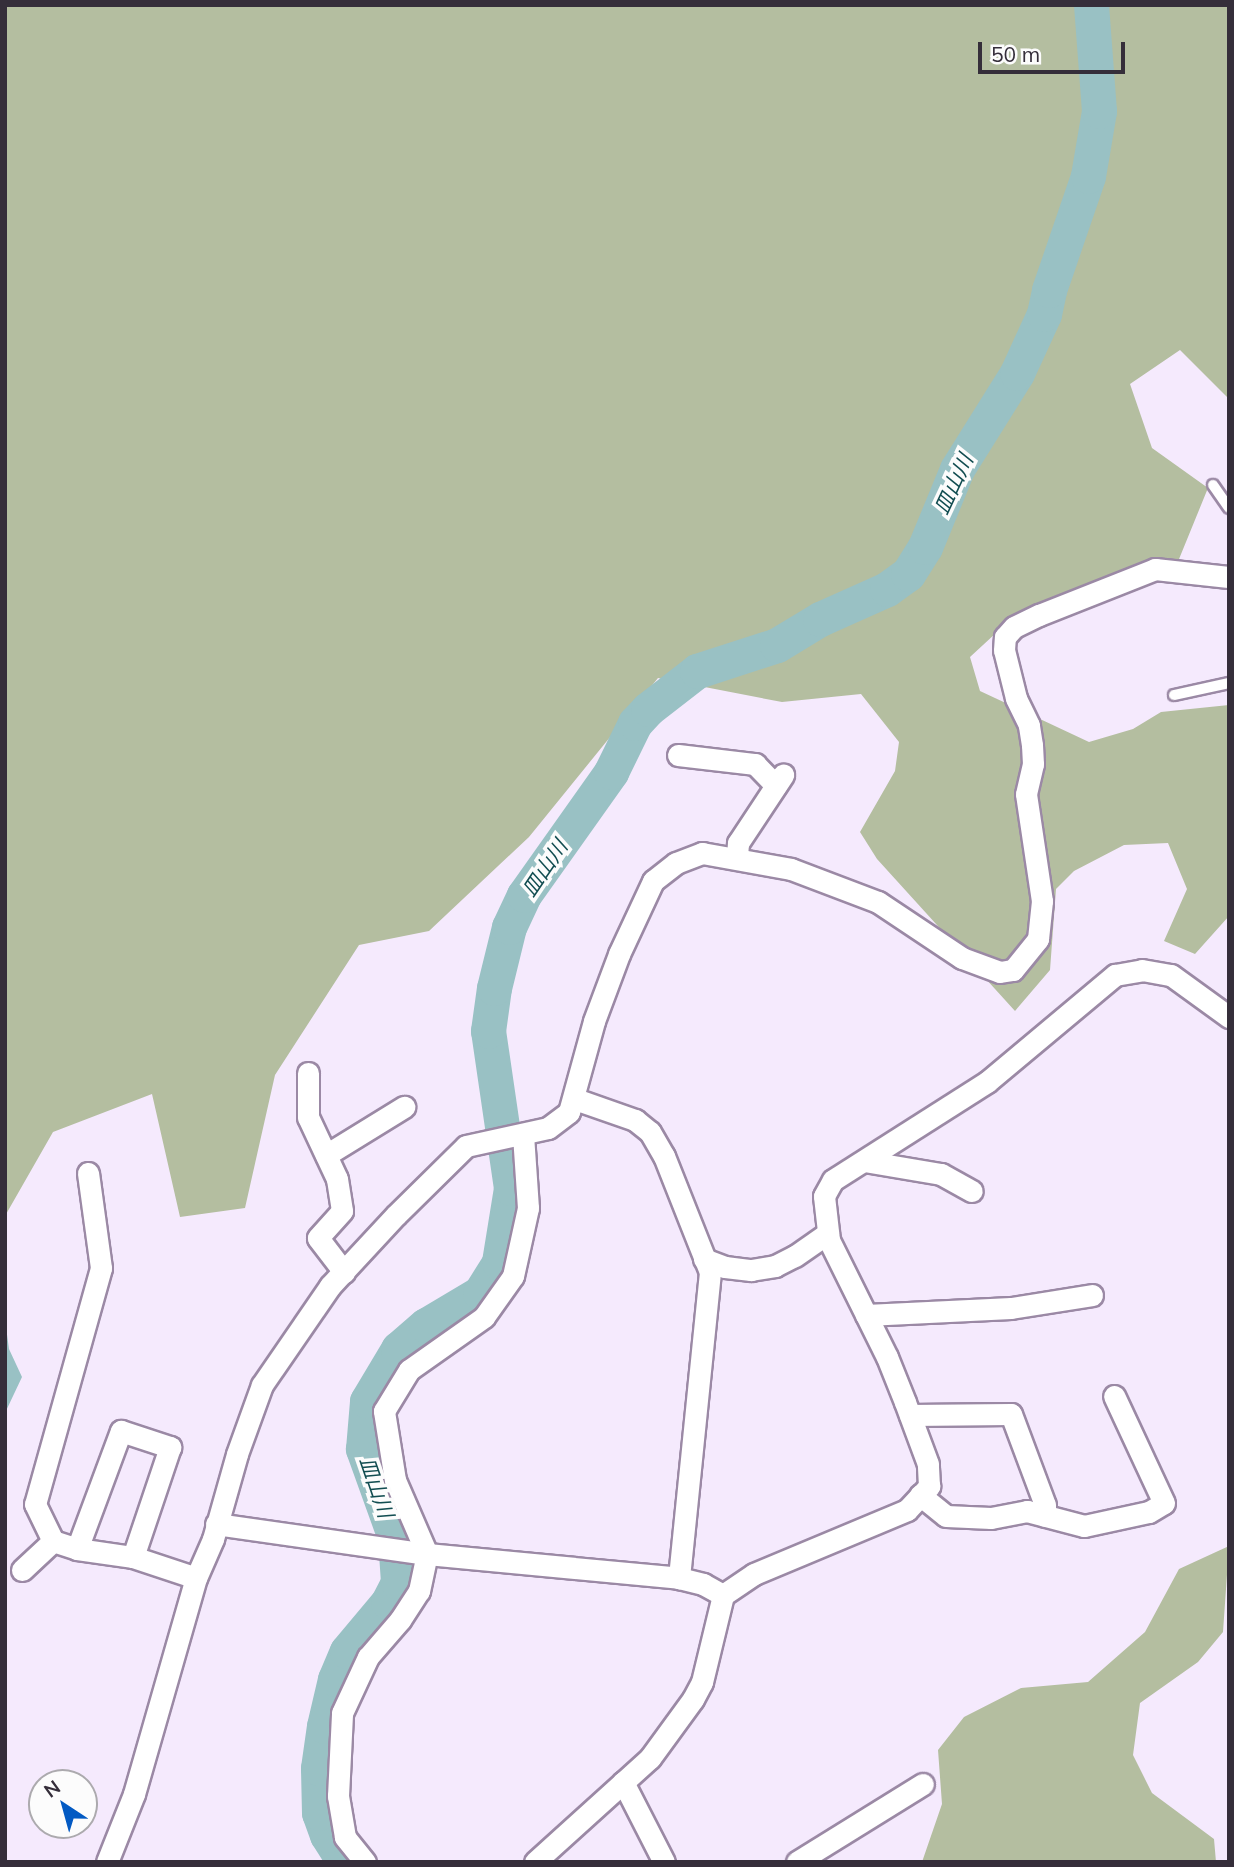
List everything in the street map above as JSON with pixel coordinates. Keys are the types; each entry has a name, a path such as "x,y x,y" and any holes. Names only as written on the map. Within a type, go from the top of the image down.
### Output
{"street":[{"path":"107,1862 134,1794 196,1578 262,1385 344,1272 396,1215 466,1146 548,1128 569,1112 575,1099 576,1078 594,1021 619,954 653,881 676,863 702,853 792,869 878,902 962,958 1000,972 1013,970 1038,939 1042,901 1026,794 1032,764 1032,745 1029,725 1016,698 1003,650 1005,636 1014,627 1060,605 1155,569 1229,577"},
{"path":"678,755 755,764 780,780 738,844 737,858"},
{"path":"535,1862 650,1758 693,1699 702,1682 723,1595 754,1574 907,1510 929,1486 928,1464 910,1415 828,1233 824,1196 833,1181 987,1082 1115,975 1142,970 1171,975 1229,1017"},
{"path":"308,1073 308,1118 337,1179 342,1211 318,1238 344,1272"},
{"path":"575,1099 635,1120 650,1132 664,1156 710,1272 679,1578"},
{"path":"326,1155 404,1107"},
{"path":"365,1862 345,1837 338,1796 342,1713 368,1657 400,1620 419,1591 428,1554 395,1480 384,1411 409,1370 484,1317 513,1276 528,1208 523,1135"},
{"path":"864,1161 941,1174 972,1191"},
{"path":"88,1173 101,1268 35,1504 53,1541 77,1549 133,1557 196,1578"},
{"path":"704,1259 725,1267 751,1270 775,1266 828,1233"},
{"path":"866,1315 1012,1308 1092,1295"},
{"path":"920,1495 946,1517 990,1518 1027,1511 1084,1526 1149,1512 1164,1503 1114,1396"},
{"path":"910,1415 1011,1414 1045,1505 1045,1516"},
{"path":"77,1549 121,1431 170,1447 133,1557"},
{"path":"216,1524 428,1554 679,1578 703,1584 723,1595"},
{"path":"22,1570 53,1541"},
{"path":"623,1782 664,1862"},
{"path":"797,1862 923,1784"}],"lane":[{"path":"1213,485 1229,508"},
{"path":"1174,695 1229,683"}],"shaded area":[{"path":"5,5 1229,5 1229,399 1180,350 1130,384 1152,448 1208,488 1177,564 1009,621 970,657 980,691 1089,742 1133,729 1161,712 1229,705 1229,916 1195,954 1164,941 1187,889 1168,843 1124,845 1074,871 1056,889 1050,970 1015,1011 877,859 860,832 895,771 899,742 861,694 782,702 658,678 529,837 429,931 359,945 275,1075 245,1208 180,1217 152,1094 53,1132 5,1216"},
{"path":"5,1320 9,1349 22,1377 5,1413"},
{"path":"1229,1546 1223,1632 1198,1662 1140,1703 1133,1755 1152,1793 1214,1839 1216,1862 922,1862 942,1804 938,1750 964,1717 1021,1688 1088,1682 1145,1632 1179,1569"}],"waterway":[{"name":"皿山川","path":"344,1862 327,1835 319,1813 318,1768 324,1726 335,1679 347,1651 388,1602 398,1582 395,1538 363,1449 367,1401 398,1349 426,1325 480,1293 499,1262 511,1188 488,1031 494,988 509,927 524,895 611,772 635,723 648,709 697,671 777,645 820,619 887,589 908,574 925,547 957,469 1017,373 1044,314 1049,290 1088,176 1099,111 1091,5"}]}
